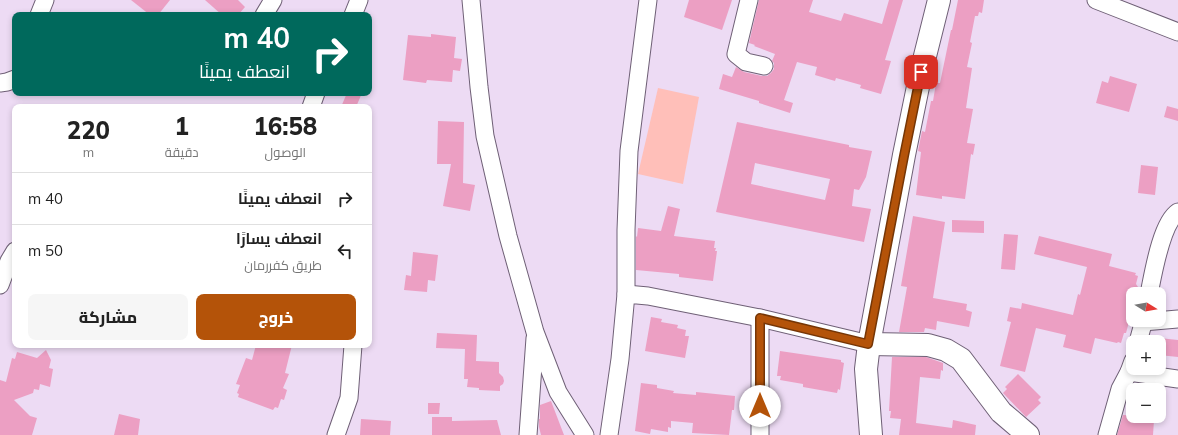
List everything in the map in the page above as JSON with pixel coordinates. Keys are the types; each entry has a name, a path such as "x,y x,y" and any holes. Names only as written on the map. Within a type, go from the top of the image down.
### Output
{"main road":[{"path":"871,435 866,369 868,344 921,72 939,0"},
{"path":"868,344 928,345 946,350 961,359 1002,412 1028,435"}],"street":[{"path":"40,12 45,0"},
{"path":"266,12 273,0"},
{"path":"354,12 359,0"},
{"path":"471,0 485,136 508,236 535,332 558,392 585,435"},
{"path":"609,435 620,359 626,294 626,230 629,151 648,0"},
{"path":"749,0 736,54 746,62 764,66"},
{"path":"1096,0 1178,32"},
{"path":"0,83 12,80"},
{"path":"1151,287 1157,257 1167,226 1178,212"},
{"path":"0,285 12,256"},
{"path":"626,294 648,296 760,318 868,344"},
{"path":"760,318 760,435"},
{"path":"1166,320 1178,319"},
{"path":"528,435 535,332"},
{"path":"336,435 349,398 353,348"},
{"path":"1107,435 1120,389 1127,375"},
{"path":"1162,375 1178,379"}],"shaded area":[{"path":"658,88 699,97 683,184 638,174"}],"building":[{"path":"131,0 170,0 160,12 146,12"},
{"path":"205,0 238,0 245,7 241,12 219,12"},
{"path":"689,0 732,0 722,30 684,17"},
{"path":"759,0 813,0 809,12 841,21 844,13 882,24 889,0 903,0 885,60 891,61 881,94 860,88 861,85 836,78 835,81 815,75 817,67 797,62 784,100 793,103 790,113 759,103 759,101 719,89 723,74 732,77 736,67 744,72 762,76 767,76 774,69 774,63 772,61 775,54 749,43"},
{"path":"958,0 984,0 982,13 979,12 978,16 975,16 970,42 972,43 967,67 972,68 966,108 973,109 967,143 975,144 973,155 971,154 965,199 942,196 942,199 916,195 921,152 918,151 922,131 925,132 936,83 940,83"},
{"path":"431,34 456,37 454,58 462,59 460,71 453,70 452,82 427,80 426,83 403,80 408,35 431,37"},
{"path":"1110,76 1137,84 1129,112 1096,103 1102,81 1108,83"},
{"path":"346,96 361,96 357,104 342,104"},
{"path":"1167,106 1178,109 1178,121 1164,117"},
{"path":"438,121 464,122 463,183 475,185 470,211 443,206 451,164 437,164"},
{"path":"737,122 872,151 866,177 859,190 854,189 852,206 871,209 864,242 716,212","holes":["755,163 830,179 825,200 751,184"]},
{"path":"1141,165 1158,167 1155,195 1138,193"},
{"path":"668,206 680,209 674,236 715,241 714,248 716,248 715,251 717,251 713,281 679,277 679,274 636,270 636,236 637,237 638,228 661,231"},
{"path":"913,216 945,222 933,298 967,304 966,310 972,312 969,327 937,321 936,330 925,328 924,332 899,332 907,287 901,286"},
{"path":"952,220 984,221 984,233 952,232"},
{"path":"1004,234 1018,235 1015,270 1001,269"},
{"path":"1039,236 1112,254 1109,266 1136,273 1135,275 1138,276 1136,284 1138,287 1126,287 1126,327 1128,327 1121,343 1095,338 1091,354 1063,347 1066,335 1036,328 1025,372 1000,366 1011,322 1007,321 1010,307 1021,309 1022,303 1073,315 1078,294 1080,295 1087,267 1034,254"},
{"path":"413,252 438,255 435,281 428,280 427,292 404,290 406,275 411,276"},
{"path":"651,317 662,319 661,322 678,325 677,328 686,330 685,336 689,336 685,358 645,351"},
{"path":"437,333 477,335 476,361 499,362 499,373 503,377 504,381 500,386 500,391 479,390 479,388 467,387 468,379 464,379 465,349 436,348"},
{"path":"1166,339 1178,340 1178,357 1166,356"},
{"path":"255,348 291,348 285,373 289,374 283,388 287,390 284,400 281,399 278,408 275,407 273,410 238,397 239,394 237,393 240,385 236,384 246,358 252,360"},
{"path":"46,350 51,360 49,368 53,369 50,387 40,384 39,390 34,389 33,393 14,400 30,416 37,418 32,435 0,435 0,380 6,382 12,358 15,359 17,352 37,358"},
{"path":"780,351 841,360 841,362 844,363 840,390 838,389 837,393 803,387 803,384 780,380 781,376 777,376"},
{"path":"892,357 926,357 943,363 943,371 941,370 940,379 920,377 916,423 952,428 953,420 976,425 975,435 899,435 901,419 890,418 891,411 889,411"},
{"path":"1018,374 1041,397 1038,400 1041,403 1026,417 1003,393 1007,389 1005,387"},
{"path":"641,383 657,385 657,388 674,391 673,393 696,395 696,392 735,396 729,435 692,433 693,423 671,421 671,428 668,427 668,432 651,429 650,434 635,431"},
{"path":"551,401 564,435 541,435 539,427 540,405"},
{"path":"428,403 440,403 439,414 428,414"},
{"path":"119,414 140,419 138,435 114,435"},
{"path":"1123,415 1126,415 1126,423 1154,423 1153,435 1117,435"},
{"path":"432,417 452,417 452,421 497,420 501,435 432,435"},
{"path":"361,419 391,421 390,435 360,435"}],"route":[{"path":"760,406 760,318 868,344 921,72"}]}
